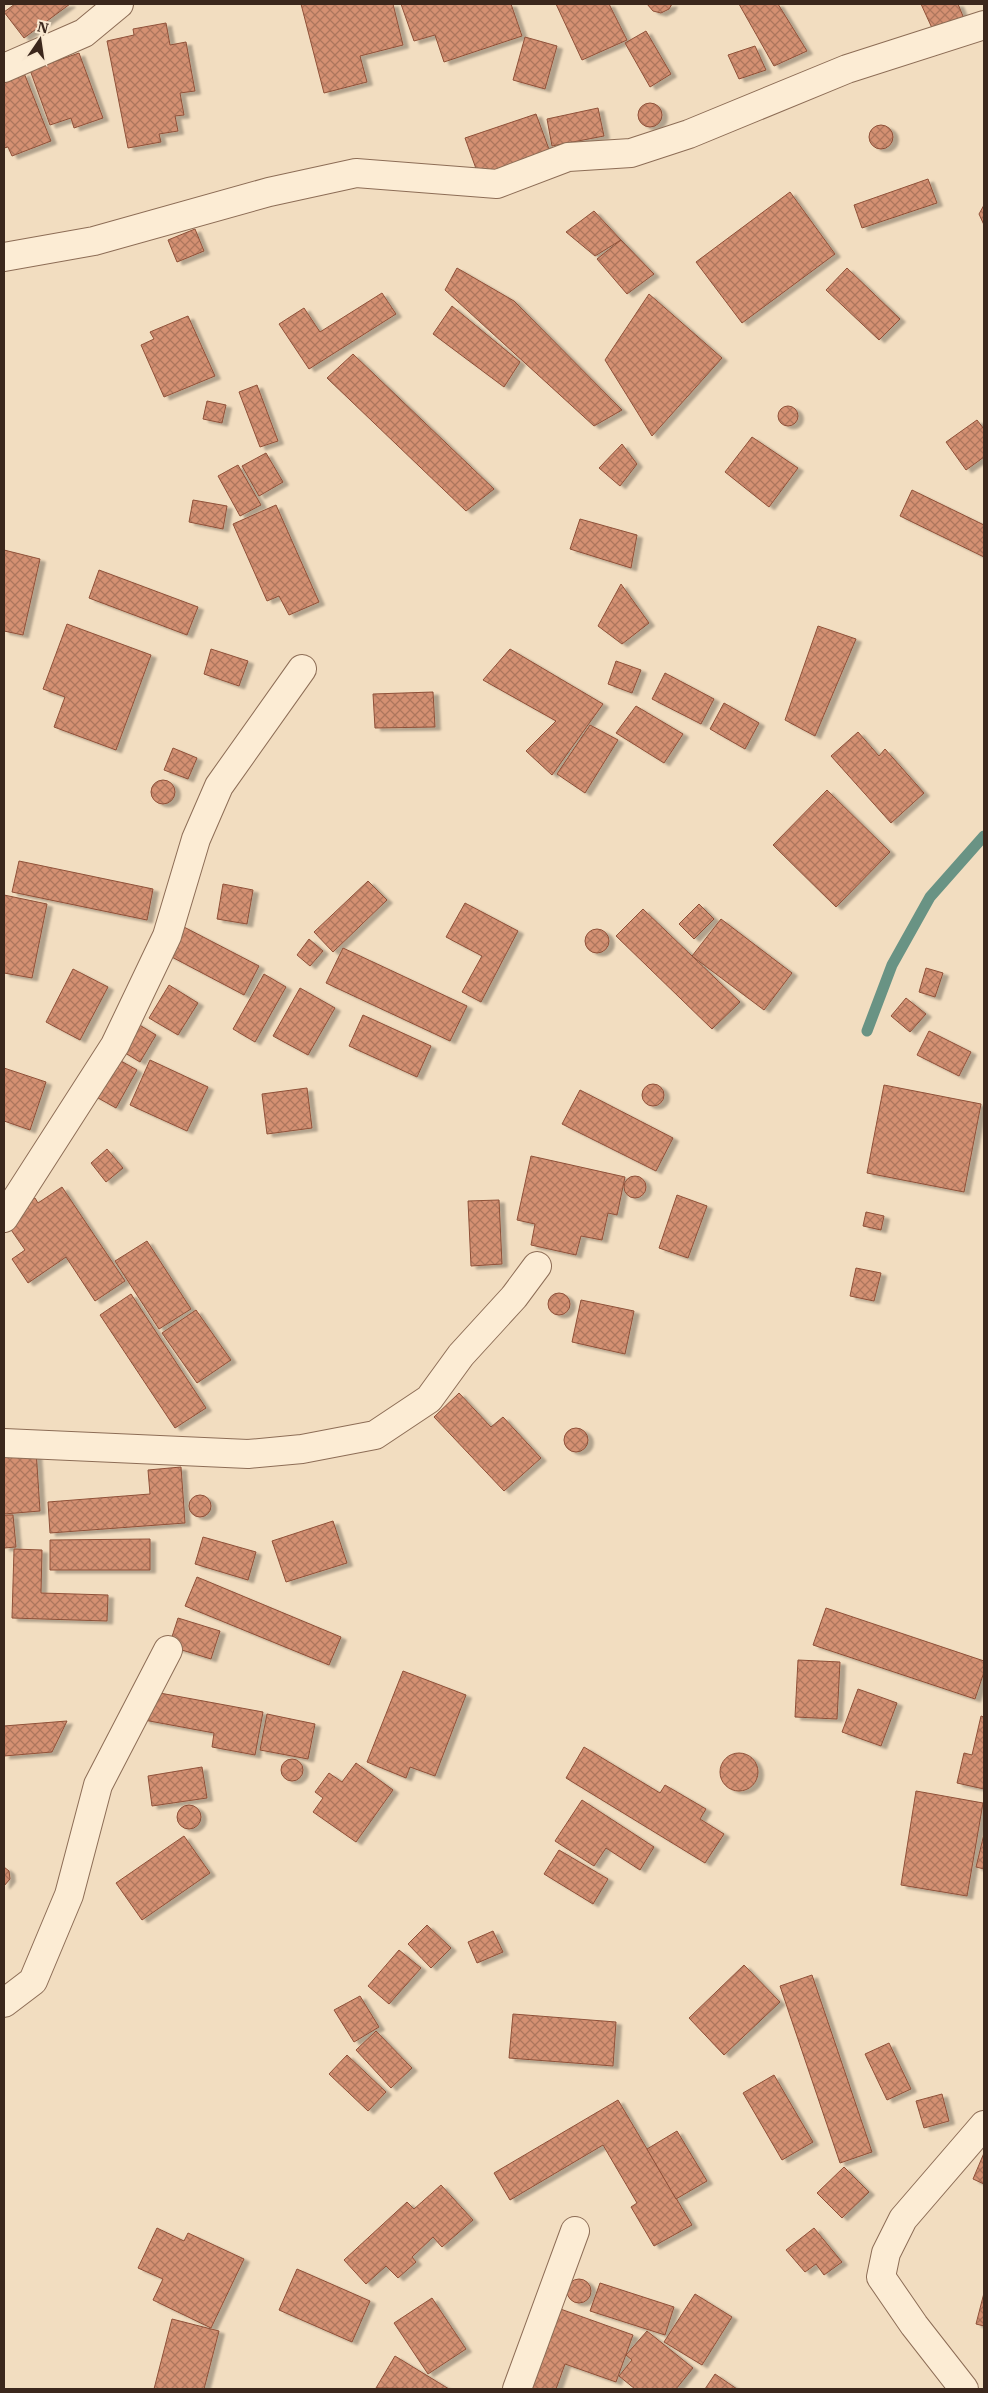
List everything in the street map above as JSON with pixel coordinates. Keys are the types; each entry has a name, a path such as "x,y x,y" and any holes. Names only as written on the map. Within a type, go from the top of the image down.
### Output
{"street":[{"path":"4,68 84,33 119,4"},
{"path":"4,257 94,241 269,192 356,173 497,184 568,157 631,153 681,136 847,69 984,25"},
{"path":"4,1218 115,1045 167,936 196,839 219,786 302,669"},
{"path":"4,1443 248,1454 302,1449 375,1435 429,1399 461,1355 514,1297 537,1266"},
{"path":"4,2003 33,1981 69,1895 98,1785 168,1650"},
{"path":"964,2389 914,2325 881,2277 886,2253 903,2219 984,2125"},
{"path":"517,2389 575,2231"}],"building":[{"path":"15,4 70,4 24,38 4,12"},
{"path":"301,4 393,4 403,45 360,56 367,82 324,93"},
{"path":"401,4 511,4 522,36 444,62 435,35 414,41"},
{"path":"556,4 609,4 627,40 582,60"},
{"path":"647,4 672,4 669,9 661,13 653,11"},
{"path":"739,4 778,4 807,51 774,66"},
{"path":"921,4 958,4 967,26 937,39"},
{"path":"166,23 170,45 186,42 195,91 180,93 184,115 175,116 178,131 159,134 161,142 128,148 107,41 134,35 133,29"},
{"path":"646,31 671,74 650,87 625,43"},
{"path":"525,37 557,46 545,89 513,80"},
{"path":"755,46 766,70 739,79 728,55"},
{"path":"79,53 103,118 74,128 71,118 50,125 30,70"},
{"path":"24,73 51,141 12,156 8,147 4,148 4,81"},
{"path":"650,103 659,106 662,115 659,124 650,127 641,124 638,115 641,106"},
{"path":"598,108 604,136 552,146 547,119"},
{"path":"536,114 550,152 479,177 465,138"},
{"path":"881,125 890,128 893,137 890,146 881,149 872,146 869,137 872,128"},
{"path":"928,179 937,203 862,228 854,205"},
{"path":"790,192 835,254 742,323 696,262"},
{"path":"984,205 984,225 979,214"},
{"path":"594,211 621,240 595,256 566,232"},
{"path":"195,229 204,251 177,262 168,240"},
{"path":"621,240 654,274 627,294 597,259"},
{"path":"457,268 514,301 622,410 594,426 445,290"},
{"path":"847,268 900,319 879,340 826,290"},
{"path":"382,293 396,314 309,369 279,324 304,308 320,332"},
{"path":"649,294 722,358 652,436 605,360"},
{"path":"452,306 520,362 504,387 433,334"},
{"path":"188,316 215,376 164,397 141,345 154,339 150,332"},
{"path":"353,354 494,489 466,511 327,378"},
{"path":"257,385 278,441 260,447 239,392"},
{"path":"207,401 226,405 222,423 203,419"},
{"path":"784,406 792,406 798,412 798,420 792,426 784,426 778,420 778,412"},
{"path":"977,420 984,429 984,457 966,470 946,442"},
{"path":"752,437 798,468 769,507 725,472"},
{"path":"622,444 637,464 620,486 599,468"},
{"path":"266,453 283,482 259,496 242,466"},
{"path":"238,465 261,505 240,516 218,476"},
{"path":"912,490 984,525 984,557 900,516"},
{"path":"193,500 227,506 223,529 189,522"},
{"path":"276,505 319,602 289,615 279,596 267,601 233,524"},
{"path":"580,519 637,535 631,568 570,549"},
{"path":"4,550 40,559 23,635 4,631"},
{"path":"99,570 198,607 187,635 89,598"},
{"path":"621,584 649,623 622,644 598,626"},
{"path":"67,624 151,655 116,750 54,727 65,697 43,689"},
{"path":"818,626 856,639 815,736 785,720"},
{"path":"211,649 248,661 239,686 204,674"},
{"path":"510,649 603,704 552,775 526,751 556,721 483,680"},
{"path":"616,661 641,670 632,693 608,684"},
{"path":"665,673 714,699 701,724 652,699"},
{"path":"433,692 435,727 375,728 373,694"},
{"path":"724,703 759,723 745,749 710,729"},
{"path":"636,706 683,734 664,763 616,733"},
{"path":"590,725 618,740 585,793 557,774"},
{"path":"858,732 879,756 885,749 924,793 891,823 831,756"},
{"path":"173,748 197,758 188,779 164,770"},
{"path":"163,780 172,783 175,792 172,801 163,804 154,801 151,792 154,783"},
{"path":"827,790 890,852 836,907 773,845"},
{"path":"19,861 153,889 147,920 12,892"},
{"path":"368,881 387,900 333,952 314,932"},
{"path":"223,884 253,890 247,924 217,919"},
{"path":"4,895 47,904 32,978 4,973"},
{"path":"465,903 518,931 481,1002 462,992 482,956 446,937"},
{"path":"699,904 714,919 694,939 679,924"},
{"path":"643,909 740,1002 712,1029 616,936"},
{"path":"721,919 792,973 764,1010 692,956"},
{"path":"182,926 259,966 244,995 168,955"},
{"path":"597,929 605,933 609,941 605,949 597,953 589,949 585,941 589,933"},
{"path":"309,939 323,951 310,966 297,955"},
{"path":"343,948 467,1006 450,1041 326,983"},
{"path":"926,968 943,973 935,997 919,992"},
{"path":"73,969 108,987 80,1040 46,1022"},
{"path":"264,974 286,987 255,1042 233,1029"},
{"path":"169,985 198,1003 178,1035 149,1018"},
{"path":"300,988 335,1008 308,1055 273,1036"},
{"path":"906,998 926,1014 910,1032 891,1016"},
{"path":"363,1015 431,1046 417,1077 349,1046"},
{"path":"133,1021 156,1035 140,1062 117,1048"},
{"path":"929,1031 971,1052 959,1076 917,1055"},
{"path":"112,1056 137,1070 116,1108 91,1094"},
{"path":"150,1060 208,1087 187,1131 130,1105"},
{"path":"4,1068 46,1082 30,1130 4,1121"},
{"path":"649,1084 657,1084 664,1091 664,1099 657,1106 649,1106 642,1099 642,1091"},
{"path":"884,1085 981,1104 964,1192 867,1173"},
{"path":"307,1088 312,1128 267,1134 262,1094"},
{"path":"580,1090 673,1138 656,1171 562,1124"},
{"path":"107,1149 123,1168 106,1182 91,1163"},
{"path":"531,1156 625,1177 617,1215 608,1213 602,1240 581,1236 576,1255 531,1245 535,1224 517,1220"},
{"path":"635,1176 643,1179 646,1187 643,1195 635,1198 627,1195 624,1187 627,1179"},
{"path":"62,1187 125,1281 95,1301 66,1257 28,1283 12,1259 25,1250 7,1224 15,1211 35,1198 38,1203"},
{"path":"677,1195 707,1206 688,1258 659,1248"},
{"path":"499,1200 502,1264 471,1266 468,1201"},
{"path":"866,1212 884,1216 881,1230 863,1226"},
{"path":"147,1241 191,1309 159,1329 115,1261"},
{"path":"856,1268 881,1273 874,1301 850,1296"},
{"path":"555,1293 563,1293 570,1300 570,1308 563,1315 555,1315 548,1308 548,1300"},
{"path":"131,1294 206,1408 175,1428 100,1315"},
{"path":"581,1300 634,1311 625,1354 572,1342"},
{"path":"196,1310 231,1360 197,1383 162,1333"},
{"path":"459,1393 491,1427 503,1417 541,1458 504,1491 434,1417"},
{"path":"576,1428 584,1432 588,1440 584,1448 576,1452 568,1448 564,1440 568,1432"},
{"path":"36,1450 40,1511 4,1514 4,1452"},
{"path":"181,1467 185,1523 50,1533 48,1502 150,1494 148,1470"},
{"path":"196,1495 204,1495 211,1502 211,1510 204,1517 196,1517 189,1510 189,1502"},
{"path":"4,1515 13,1515 16,1547 4,1548"},
{"path":"333,1521 347,1563 286,1582 272,1541"},
{"path":"203,1537 256,1552 248,1580 195,1564"},
{"path":"150,1539 150,1570 50,1570 50,1540"},
{"path":"14,1549 42,1550 41,1593 108,1595 107,1621 12,1618"},
{"path":"197,1577 341,1637 329,1665 185,1606"},
{"path":"826,1608 984,1661 984,1672 975,1699 813,1645"},
{"path":"178,1618 220,1631 211,1659 169,1646"},
{"path":"798,1660 840,1662 837,1719 795,1717"},
{"path":"403,1671 466,1695 435,1776 410,1767 406,1778 367,1762"},
{"path":"858,1689 897,1703 881,1746 842,1732"},
{"path":"149,1691 263,1712 255,1755 212,1747 214,1733 144,1720"},
{"path":"267,1714 315,1724 308,1759 260,1750"},
{"path":"981,1716 984,1717 984,1789 957,1783 964,1753 972,1755"},
{"path":"67,1721 52,1752 4,1756 4,1726"},
{"path":"584,1747 660,1793 665,1785 706,1809 700,1819 724,1834 705,1863 566,1778"},
{"path":"739,1753 752,1759 758,1772 752,1785 739,1791 726,1785 720,1772 726,1759"},
{"path":"288,1759 296,1759 303,1766 303,1774 296,1781 288,1781 281,1774 281,1766"},
{"path":"356,1763 393,1790 356,1842 313,1812 323,1798 315,1792 329,1773 342,1782"},
{"path":"202,1767 207,1798 152,1806 148,1776"},
{"path":"916,1791 983,1803 967,1896 901,1885"},
{"path":"582,1800 654,1847 640,1870 606,1848 594,1866 555,1841"},
{"path":"189,1805 197,1809 201,1817 197,1825 189,1829 181,1825 177,1817 181,1809"},
{"path":"984,1834 984,1869 976,1867"},
{"path":"184,1836 210,1873 142,1920 116,1883"},
{"path":"559,1850 608,1879 593,1904 544,1874"},
{"path":"4,1867 9,1871 10,1879 4,1886"},
{"path":"427,1925 451,1948 431,1968 408,1944"},
{"path":"493,1931 503,1952 477,1963 468,1942"},
{"path":"399,1950 421,1968 389,2004 368,1986"},
{"path":"744,1965 780,2002 724,2055 689,2018"},
{"path":"812,1975 872,2152 840,2163 780,1986"},
{"path":"360,1996 379,2027 354,2042 334,2010"},
{"path":"513,2014 616,2022 613,2066 509,2058"},
{"path":"376,2031 412,2068 391,2088 356,2050"},
{"path":"889,2043 911,2089 887,2100 865,2054"},
{"path":"347,2055 386,2092 368,2111 329,2074"},
{"path":"774,2075 813,2142 782,2160 743,2093"},
{"path":"942,2094 949,2121 924,2128 916,2101"},
{"path":"618,2100 692,2225 654,2246 631,2207 637,2203 603,2145 510,2200 494,2173"},
{"path":"677,2131 707,2181 676,2199 647,2149"},
{"path":"984,2153 984,2184 973,2179"},
{"path":"844,2167 869,2192 842,2218 817,2193"},
{"path":"441,2185 473,2220 442,2247 433,2237 412,2257 416,2262 398,2278 386,2266 366,2284 344,2260 407,2202 414,2209"},
{"path":"157,2228 184,2241 188,2233 244,2259 211,2328 153,2300 163,2279 138,2268"},
{"path":"814,2228 842,2262 824,2275 816,2264 805,2272 786,2250"},
{"path":"297,2269 370,2301 352,2342 279,2310"},
{"path":"579,2279 587,2283 591,2291 587,2299 579,2303 571,2299 567,2291 571,2283"},
{"path":"600,2283 674,2307 665,2335 590,2311"},
{"path":"984,2293 984,2326 976,2324"},
{"path":"695,2294 732,2317 702,2365 664,2342"},
{"path":"432,2298 466,2349 428,2374 394,2323"},
{"path":"552,2306 633,2335 616,2382 565,2364 556,2389 522,2389"},
{"path":"172,2319 219,2331 204,2389 154,2389"},
{"path":"647,2331 693,2368 676,2389 635,2389 619,2376 632,2360 626,2355"},
{"path":"395,2356 449,2389 376,2388"},
{"path":"715,2374 737,2389 705,2389"}],"waterway":[{"path":"867,1031 892,965 930,897 984,836"}]}
